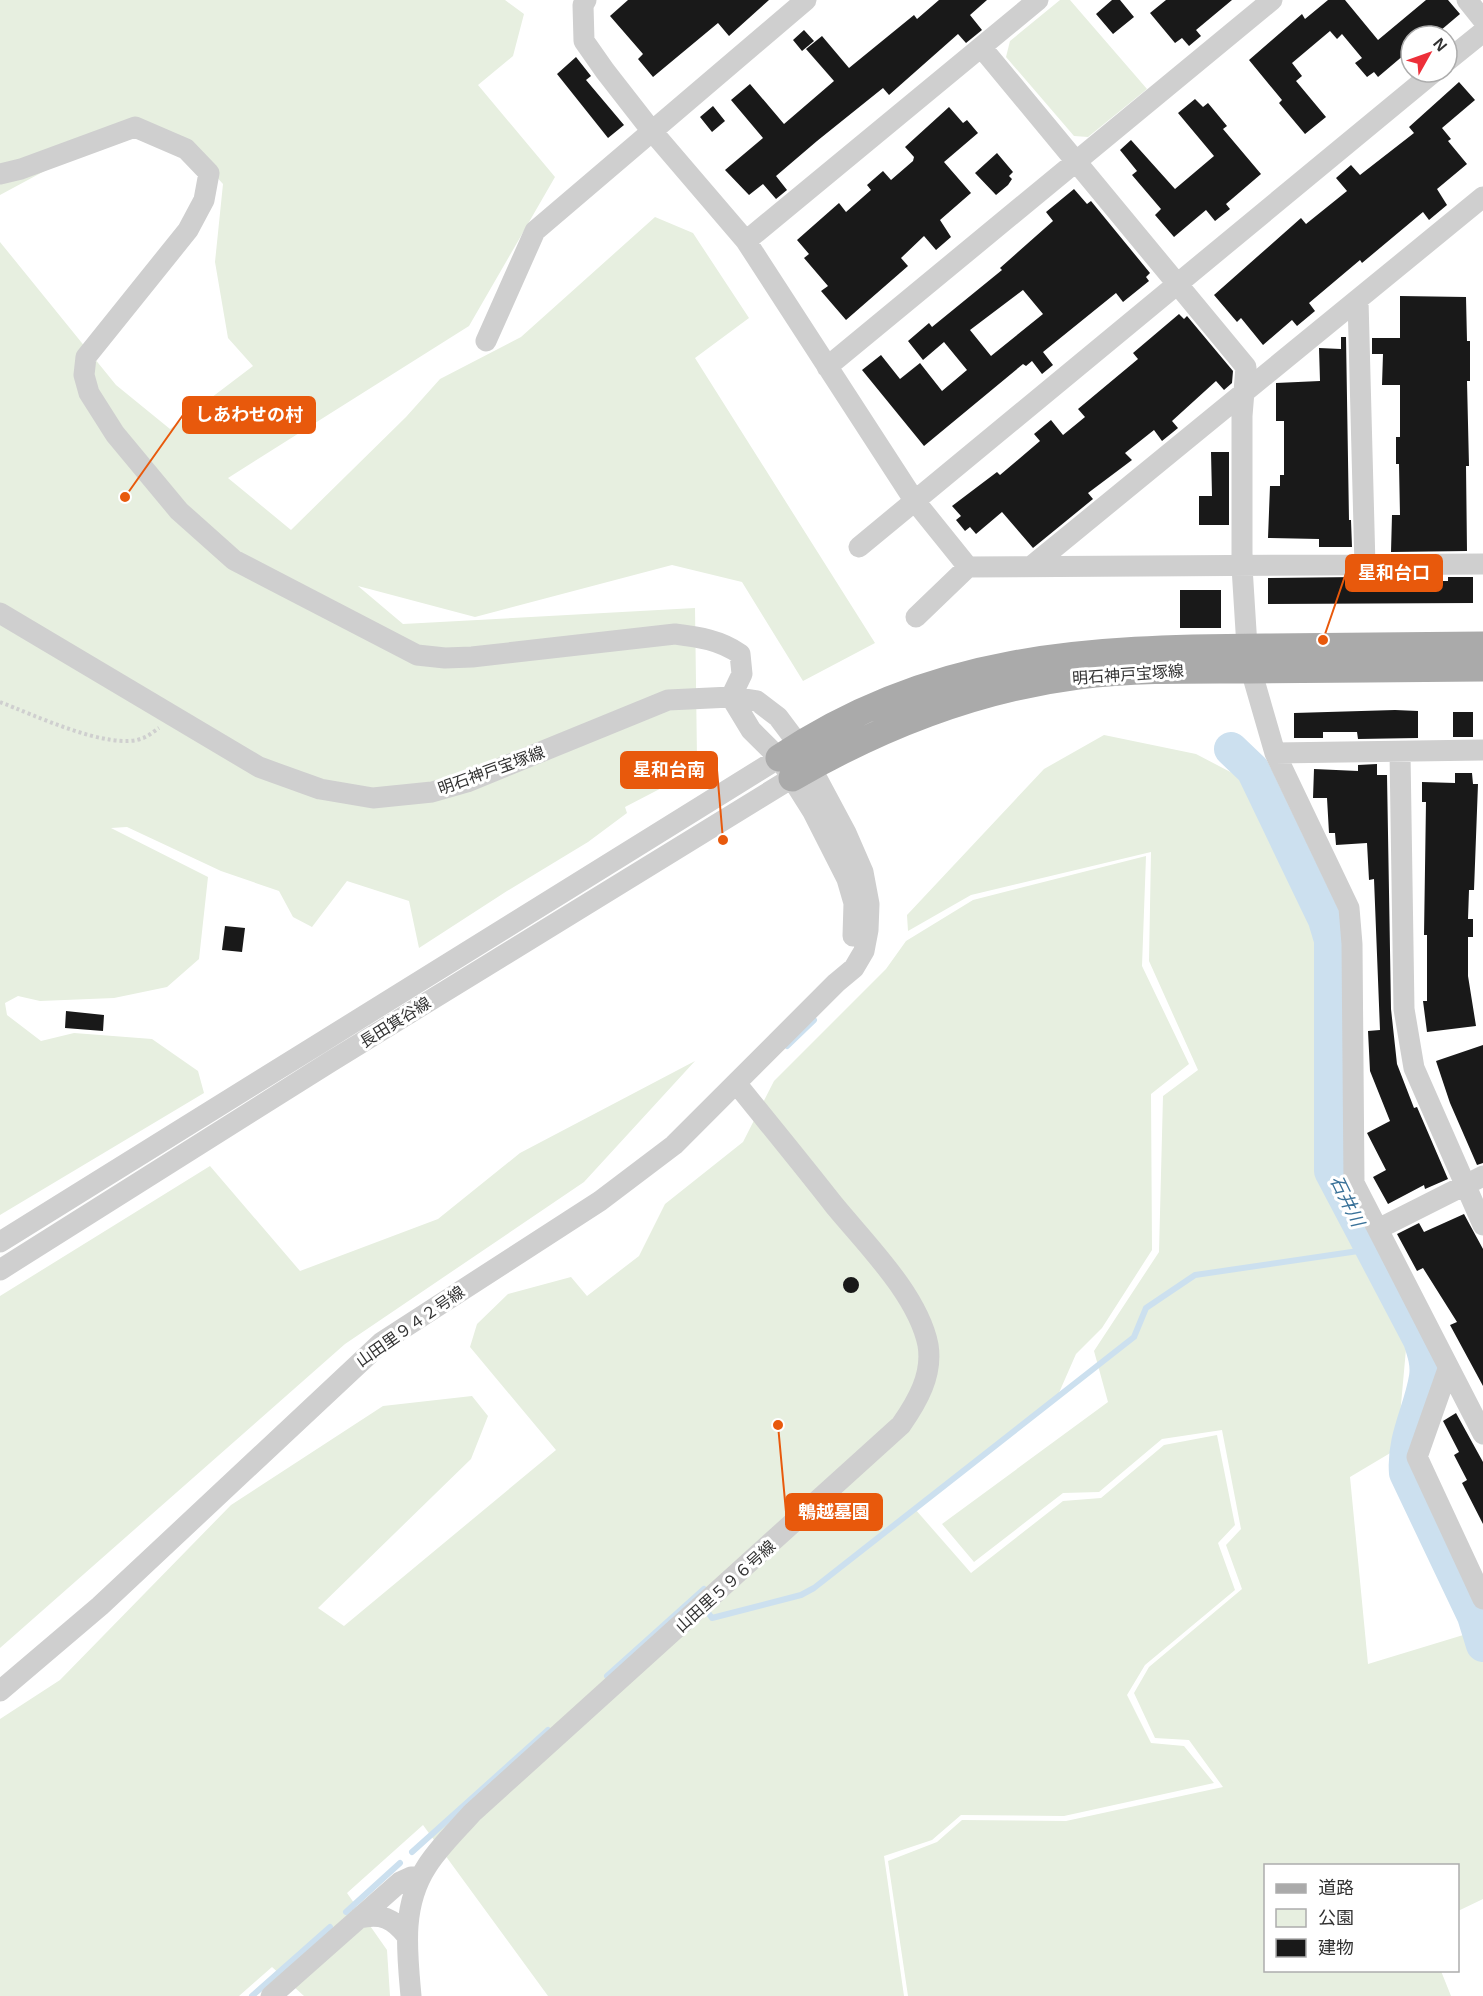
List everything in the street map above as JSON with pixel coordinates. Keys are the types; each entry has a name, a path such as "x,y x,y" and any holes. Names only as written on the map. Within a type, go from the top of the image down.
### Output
{"main road":[{"name":"明石神戸宝塚線","path":"1249,658 1483,645"},
{"name":"明石神戸宝塚線","path":"795,762 893,697 948,679 1007,664 1076,654 1161,647 1249,658 1483,668"}],"street":[{"path":"586,0 584,5 585,41 651,130 746,241 914,500 968,567"},
{"path":"486,340 535,231 806,0"},
{"path":"746,241 1038,0"},
{"path":"827,367 1272,0"},
{"path":"1467,0 1483,20"},
{"path":"1459,52 1483,32"},
{"path":"982,48 1246,367 1246,391 1242,416 1242,567 1249,658 1275,753 1349,908 1353,944 1354,1183 1483,1434"},
{"path":"859,547 1420,84"},
{"path":"0,174 21,170 135,127 186,149 209,173 204,200 188,231 86,357 84,375 89,393 115,434 179,511 234,560 396,646 417,654 445,658 472,657 675,634 706,638 726,645 740,654 742,674 731,697"},
{"path":"1033,565 1483,197"},
{"path":"1358,300 1365,566"},
{"path":"916,617 968,567 1483,564"},
{"name":"明石神戸宝塚線","path":"0,613 163,721 259,767 320,789 373,798 432,792 467,782 668,700 731,697 757,701 778,717 795,762"},
{"path":"1275,753 1400,753 1483,750"},
{"path":"1400,753 1404,1009 1414,1068 1474,1181 1483,1225"},
{"name":"山田里９４２号線","path":"0,1691 100,1606 366,1355 418,1316 600,1201 674,1145 836,983 854,968 864,951 868,930 869,904 863,872 846,833 795,762"},
{"name":"長田箕谷線","path":"0,1242 795,762"},
{"name":"長田箕谷線","path":"0,1270 330,1062 795,762"},
{"name":"山田里５９６号線","path":"411,1996 407,1936 409,1911 420,1877 428,1864 472,1813 801,1518 901,1425 919,1399 928,1362 928,1346 918,1314 875,1254 736,1083"},
{"path":"1377,1229 1474,1181"},
{"path":"1448,1368 1417,1457 1481,1586"},
{"path":"271,1996 400,1882 411,1877 420,1877"},
{"path":"359,1918 385,1916 398,1925 407,1936"}],"path":[{"path":"0,702 80,733 125,741 142,739 163,721"}],"green space":[{"path":"0,0 505,0 524,14 513,56 478,85 555,177 469,326 228,478 291,530 406,417 440,379 521,337 655,217 693,233 749,318 695,358 875,643 803,681 742,582 672,565 475,617 358,586 403,624 695,608 697,759 691,762 692,768 677,780 625,807 627,813 588,842 419,948 409,901 347,881 312,927 293,917 279,891 221,871 127,827 111,828 208,877 199,959 167,987 114,998 40,1001 18,996 5,1003 7,1015 41,1041 74,1033 152,1039 198,1071 204,1093 0,1215 0,242 116,385 170,429 253,366 228,338 215,262 223,184 183,140 141,136 65,160 0,195"},
{"path":"1060,0 1070,0 1147,89 1088,137 1074,136 1006,57 1010,41"},
{"path":"1104,735 1196,754 1240,777 1325,933 1328,1173 1407,1338 1397,1449 1350,1477 1368,1664 1483,1629 1483,1899 1459,1911 1459,1864 1264,1864 1264,1972 1441,1972 1451,1996 908,1996 888,1861 937,1842 962,1820 1066,1821 1223,1787 1189,1740 1155,1738 1134,1693 1149,1667 1242,1589 1226,1545 1241,1529 1222,1430 1162,1439 1099,1492 1063,1493 974,1562 942,1524 1108,1402 1094,1351 1159,1252 1163,1096 1198,1070 1149,961 1151,852 971,895 908,931 907,915 1044,769"},
{"path":"1146,856 1142,966 1189,1064 1151,1094 1152,1250 1102,1328 1076,1354 1058,1395 915,1509 971,1573 1063,1501 1101,1498 1164,1445 1217,1435 1235,1525 1218,1543 1235,1590 1145,1665 1127,1695 1151,1743 1184,1746 1214,1783 1064,1816 961,1815 932,1840 884,1856 904,1996 548,1996 423,1825 347,1893 387,1950 390,1996 304,1996 272,1967 239,1996 0,1996 0,1719 60,1680 231,1505 383,1406 472,1396 488,1416 471,1459 318,1608 344,1626 556,1450 470,1347 477,1324 508,1294 571,1277 587,1296 639,1256 665,1204 743,1142 774,1081 886,969 906,941 973,900"},
{"path":"695,1061 584,1182 345,1344 0,1648 0,1296 210,1166 300,1271 438,1219 520,1153"}],"building":[{"path":"628,0 769,0 729,36 718,23 653,77 638,59 643,54 610,16"},
{"path":"939,0 987,0 970,15 982,30 966,43 958,34 889,95 883,88 817,141 776,176 787,190 776,199 763,184 749,195 725,170 763,138 731,100 750,84 784,124 834,81 806,49 822,36 849,68 914,15 917,19"},
{"path":"1112,0 1120,0 1134,17 1113,34 1096,14"},
{"path":"1166,0 1232,0 1196,30 1201,36 1189,46 1182,38 1175,43 1150,13"},
{"path":"1328,0 1345,0 1378,40 1426,0 1448,0 1460,14 1448,24 1399,24 1399,59 1378,77 1374,72 1367,77 1355,63 1362,58 1342,34 1337,39 1330,31 1292,63 1302,76 1296,81 1326,117 1305,134 1279,103 1282,100 1249,60 1302,14 1305,19"},
{"path":"804,30 814,41 802,51 793,40"},
{"path":"576,57 591,76 586,80 624,125 608,138 557,74"},
{"path":"1459,82 1475,100 1442,128 1451,139 1448,141 1467,164 1437,189 1447,205 1429,220 1423,212 1362,263 1360,260 1309,303 1315,311 1297,326 1292,320 1263,345 1241,318 1237,322 1214,295 1301,218 1306,224 1347,191 1336,178 1351,165 1360,175 1414,133 1409,127"},
{"path":"1195,99 1203,107 1208,103 1227,126 1223,129 1261,174 1226,204 1230,209 1215,221 1206,210 1174,237 1155,215 1161,209 1132,175 1137,171 1120,150 1131,140 1175,189 1214,156 1178,113"},
{"path":"713,106 725,121 712,132 700,117"},
{"path":"949,107 963,123 967,120 978,133 944,162 971,193 940,220 951,237 936,250 924,236 901,258 908,266 846,320 821,291 828,286 804,258 809,254 797,240 839,203 846,212 871,190 867,185 883,171 891,180 913,161 914,157 905,147"},
{"path":"997,153 1013,172 1009,176 1012,179 1008,185 996,195 975,173"},
{"path":"1074,189 1087,204 1091,201 1150,273 1146,277 1149,281 1123,302 1116,293 1043,352 1053,365 1042,374 1032,361 1026,366 1023,364 924,446 862,370 881,355 900,379 920,363 942,391 967,370 944,342 923,360 908,341 929,323 932,327 1002,270 1000,268 1053,221 1046,212","holes":["1023,290 1043,314 991,356 970,330"]},
{"path":"1400,296 1466,297 1467,341 1470,341 1470,381 1467,381 1469,466 1466,466 1467,551 1391,552 1392,515 1400,515 1396,437 1400,437 1400,385 1382,385 1383,354 1372,354 1372,338 1400,338"},
{"path":"1179,314 1184,319 1187,316 1233,371 1232,383 1224,390 1216,381 1172,421 1178,428 1162,441 1154,430 1125,453 1132,460 1088,493 1093,499 1033,548 1002,512 976,534 970,527 965,531 956,520 961,516 952,506 997,472 1000,475 1040,441 1034,434 1051,420 1063,435 1085,417 1078,409 1138,359 1133,353"},
{"path":"1341,337 1346,337 1349,520 1351,520 1352,547 1319,547 1319,539 1268,538 1270,486 1280,486 1280,475 1284,475 1284,421 1276,421 1276,383 1320,381 1319,348 1341,349"},
{"path":"1211,452 1229,452 1229,525 1199,525 1199,496 1212,496"},
{"path":"1417,577 1417,581 1448,581 1448,577 1473,577 1473,603 1268,604 1268,578"},
{"path":"1180,590 1221,590 1221,628 1180,628"},
{"path":"1418,711 1418,738 1358,739 1357,732 1323,732 1323,738 1294,738 1294,713"},
{"path":"1453,712 1473,712 1473,737 1453,737"},
{"path":"1377,764 1377,775 1387,775 1391,1009 1397,1064 1414,1108 1417,1107 1448,1179 1425,1189 1424,1185 1388,1204 1373,1177 1386,1170 1367,1133 1390,1121 1370,1071 1368,1031 1380,1030 1374,879 1369,880 1367,843 1336,845 1335,833 1329,833 1327,798 1313,798 1314,769 1358,771 1358,765"},
{"path":"1455,773 1472,773 1473,784 1478,784 1474,890 1469,890 1468,919 1473,919 1473,937 1468,937 1468,976 1476,1026 1427,1032 1423,1001 1427,1001 1427,935 1424,935 1426,802 1422,802 1422,782 1455,783"},
{"path":"225,926 245,928 242,952 222,950"},
{"path":"66,1011 104,1015 103,1031 65,1028"},
{"path":"1483,1045 1483,1163 1477,1165 1450,1103 1436,1061"},
{"path":"1464,1214 1483,1249 1483,1386 1450,1325 1457,1322 1423,1268 1417,1271 1397,1234 1419,1223 1424,1232"},
{"path":"848,1277 854,1277 859,1285 857,1291 848,1293 843,1288 843,1282"},
{"path":"1456,1413 1483,1462 1483,1524 1462,1483 1467,1480 1454,1455 1459,1452 1443,1421"}],"waterway":[{"name":"石井川","path":"1231,749 1253,770 1325,920 1331,940 1331,1171 1420,1340 1426,1363 1426,1377 1407,1448 1406,1473 1474,1616 1483,1645"},
{"path":"787,1046 814,1020"},
{"path":"709,1614 712,1618 801,1595 814,1588 1134,1337 1146,1308 1195,1275 1372,1249"},
{"path":"607,1676 704,1589"},
{"path":"412,1852 548,1730"},
{"path":"346,1912 400,1863"},
{"path":"252,1996 330,1927"}],"place":[{"name":"しあわせの村","path":"125,497"},
{"name":"星和台口","path":"1323,640"},
{"name":"星和台南","path":"723,840"},
{"name":"鵯越墓園","path":"778,1425"}]}
